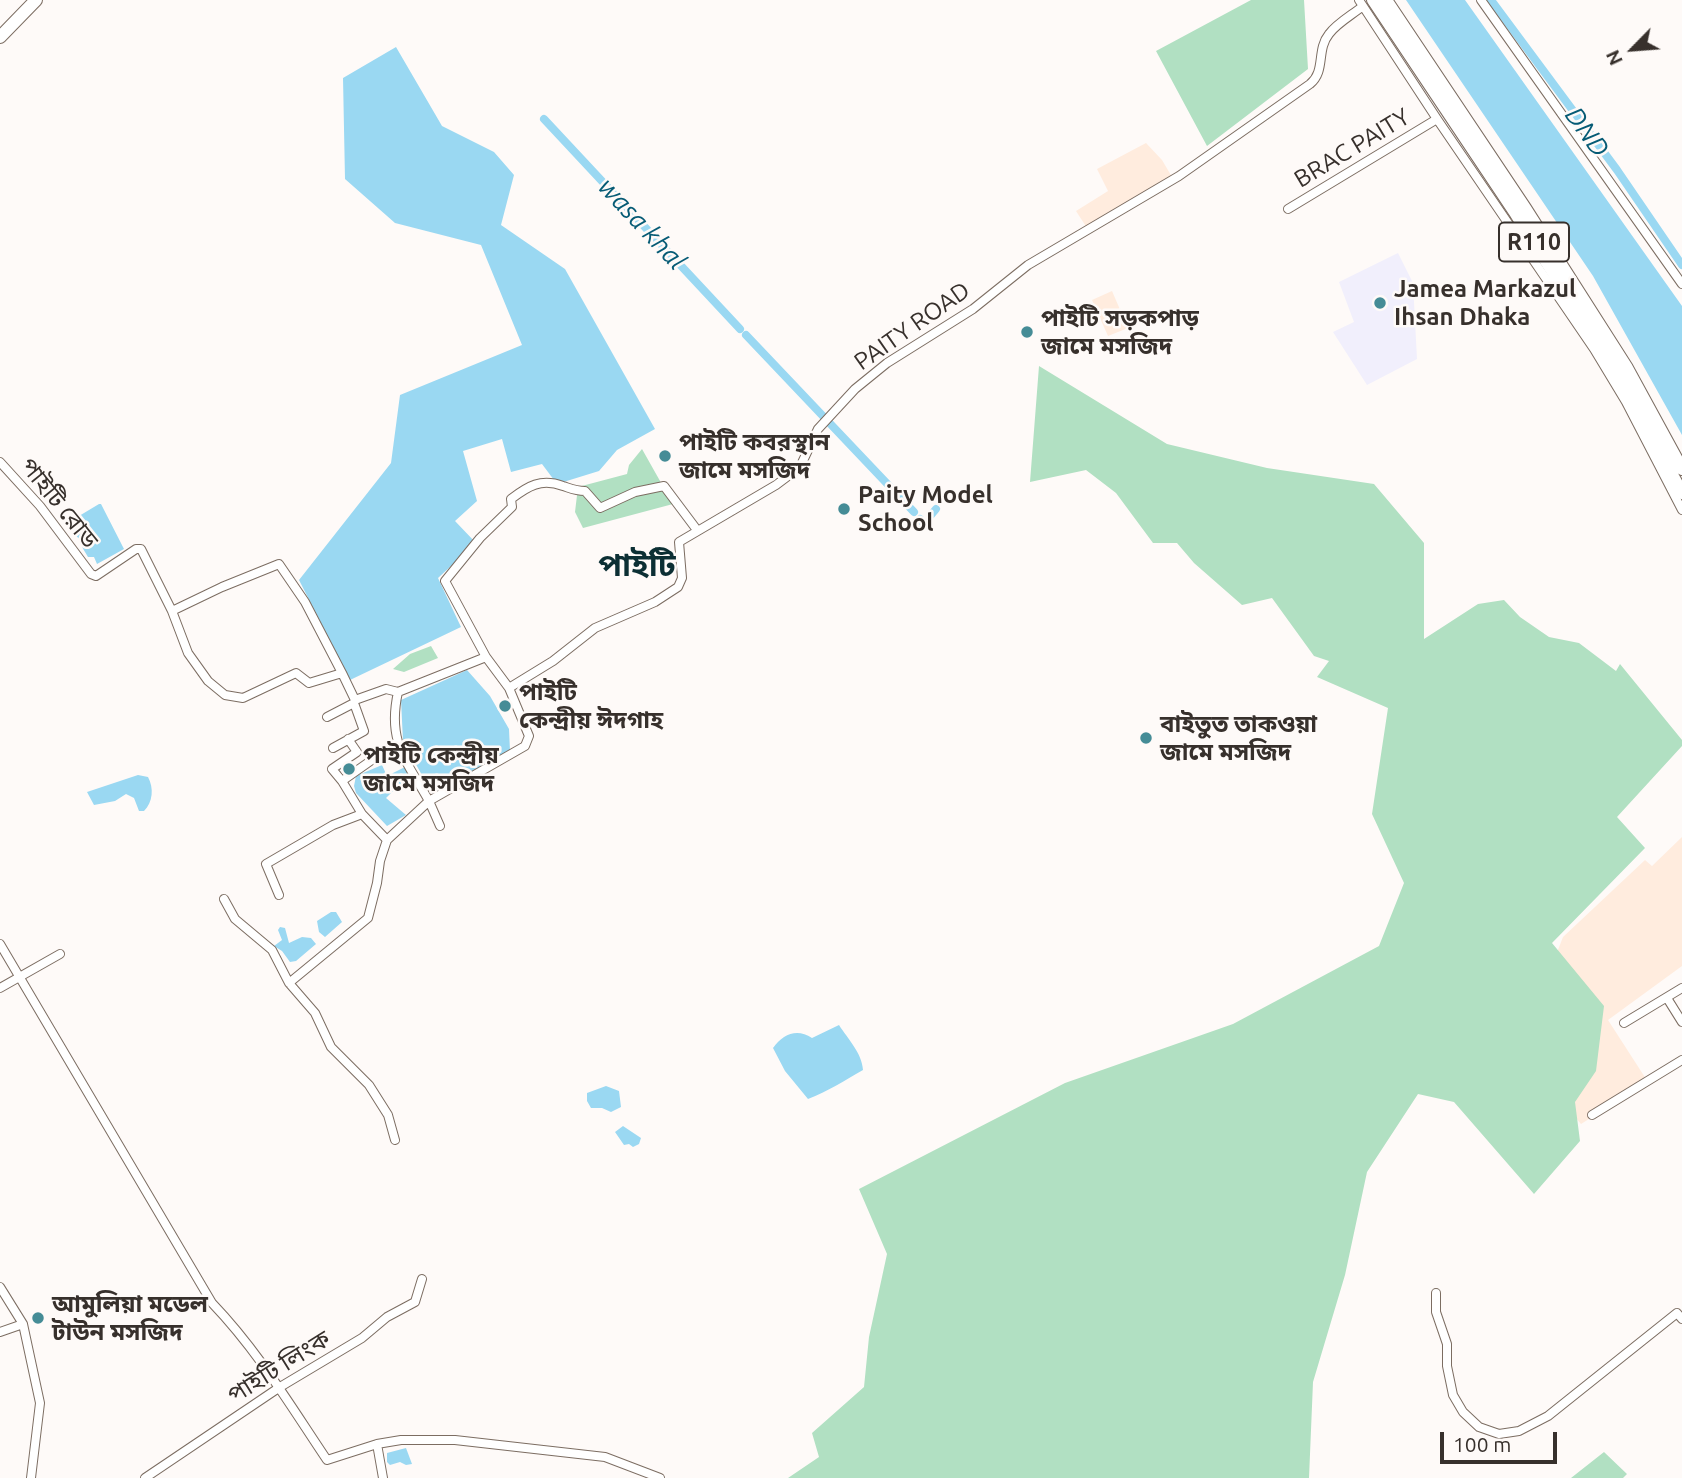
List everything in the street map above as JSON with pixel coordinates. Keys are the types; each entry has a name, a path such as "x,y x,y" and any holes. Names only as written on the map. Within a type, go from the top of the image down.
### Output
{"main road":[{"path":"0,37 36,0"},
{"name":"R110","path":"1386,0 1525,208 1627,368 1682,469"},
{"name":"R110","path":"1365,2 1516,214 1617,373 1682,492"}],"street":[{"path":"1481,0 1682,284"},
{"path":"1365,2 1437,119 1594,349 1626,402 1682,510"},
{"name":"PAITY ROAD","path":"509,688 553,661 595,628 655,602 678,587 682,578 679,542 776,485 800,467 818,429 855,389 887,363 973,309 1028,265 1179,176 1318,78 1328,34 1365,2"},
{"name":"BRAC PAITY","path":"1288,209 1437,119"},
{"name":"পাইটি রোড","path":"0,462 40,506 91,574 96,576 136,549 141,549 172,611"},
{"path":"289,983 368,918 387,840 429,801 525,746 529,736 509,688 486,657 445,581 480,538 512,507 511,499 531,484 548,483 575,491 585,491 600,508 635,492 664,486 697,530"},
{"path":"333,748 364,731 342,674 305,602 279,565 222,587 172,611 188,653 208,681 225,695 243,698 296,673 309,683 342,674"},
{"path":"327,717 386,689 398,692 486,657"},
{"path":"398,692 394,711 396,743 429,801 440,827"},
{"path":"348,739 357,752 332,769 362,814 387,840"},
{"path":"342,781 396,743"},
{"path":"279,895 266,864 333,825 362,814"},
{"path":"224,899 235,919 272,950 289,983 315,1013 331,1047 369,1085 388,1115 396,1140"},
{"path":"0,944 212,1303 233,1325 281,1387 327,1460 377,1444 401,1440 455,1440 604,1457 660,1478"},
{"path":"0,988 60,954"},
{"path":"1624,1024 1682,988"},
{"path":"1667,998 1682,1022"},
{"path":"1592,1115 1682,1059"},
{"name":"পাইটি লিংক","path":"145,1478 415,1301 422,1279"},
{"path":"0,1287 23,1324 40,1403 31,1478"},
{"path":"1436,1293 1436,1312 1447,1344 1447,1366 1453,1395 1462,1412 1479,1427 1499,1434 1519,1432 1548,1416 1676,1312 1682,1319"},
{"path":"0,1332 23,1324"},
{"path":"377,1444 383,1478"}],"shaded area":[{"path":"1146,143 1162,160 1172,177 1087,228 1076,211 1108,191 1097,169"},
{"name":"Jamea Markazul Ihsan Dhaka","path":"1398,253 1413,283 1417,359 1367,385 1333,332 1354,322 1339,282"},
{"path":"1112,291 1128,328 1108,336 1092,300"},
{"path":"1682,837 1682,966 1608,1020 1648,1082 1581,1124 1554,1093 1525,1034 1563,937 1645,860 1652,866"}],"green space":[{"path":"1251,0 1304,0 1308,69 1207,146 1156,51"},
{"path":"1039,366 1167,444 1267,468 1374,484 1424,543 1424,639 1478,604 1504,600 1520,617 1549,637 1579,643 1616,671 1620,664 1682,740 1682,746 1617,817 1645,848 1552,943 1604,1006 1596,1071 1575,1102 1580,1141 1534,1194 1454,1102 1418,1094 1367,1172 1345,1275 1313,1382 1309,1478 788,1478 819,1457 812,1433 864,1387 869,1337 887,1254 859,1189 1065,1083 1233,1024 1379,946 1404,883 1372,814 1388,708 1317,677 1329,661 1314,656 1272,598 1242,605 1194,563 1177,543 1153,543 1116,493 1086,470 1030,482"},
{"path":"642,449 673,504 583,528 575,512 578,487 627,474 629,465"},
{"path":"431,646 438,658 404,672 393,669 410,654"},
{"path":"1604,1452 1627,1474 1623,1478 1571,1478"}],"water":[{"path":"1406,0 1465,0 1682,306 1682,435 1593,276"},
{"path":"396,47 442,126 494,152 514,175 501,225 565,269 655,429 617,450 599,471 557,484 542,464 511,472 502,439 463,451 477,501 455,521 476,543 438,578 461,627 350,680 299,580 391,463 400,395 522,345 481,245 395,223 345,179 343,78"},
{"path":"99,504 124,549 97,564 94,557 88,557 82,547 83,542 75,535 69,522"},
{"path":"467,670 490,696 509,729 510,751 433,795 403,741 401,700"},
{"path":"382,765 387,776 409,765 415,776 399,785 386,798 406,815 387,826 356,793 354,786 356,776"},
{"path":"138,775 148,777 151,786 151,799 144,811 139,811 134,798 126,794 115,801 94,805 87,792"},
{"path":"331,912 336,912 342,922 325,937 319,932 317,921"},
{"path":"280,927 285,928 289,943 302,937 311,938 316,944 296,961 290,962 282,951 274,946 282,940 278,930"},
{"path":"839,1025 857,1052 863,1070 808,1099 785,1071 773,1048 781,1039 791,1034 801,1033 812,1038"},
{"path":"606,1086 619,1091 621,1107 611,1112 602,1108 591,1108 587,1093"},
{"path":"623,1126 641,1138 639,1144 633,1147 624,1145 615,1132"},
{"path":"406,1448 412,1464 400,1462 390,1465 387,1462 387,1453"}],"waterway":[{"name":"DND","path":"1491,0 1617,170 1682,265"},
{"name":"wasa khal","path":"544,119 740,329"},
{"path":"746,335 914,512"},
{"name":"wasa khal","path":"931,515 936,509"},
{"name":"wasa khal","path":"920,519 924,524"}],"place":[{"name":"Jamea Markazul Ihsan Dhaka","path":"1380,303"},
{"name":"পাইটি সড়কপাড় জামে মসজিদ","path":"1027,332"},
{"name":"পাইটি কবরস্থান জামে মসজিদ","path":"665,456"},
{"name":"Paity Model School","path":"844,509"},
{"name":"পাইটি কেন্দ্রীয় ঈদগাহ","path":"505,706"},
{"name":"বাইতুত তাকওয়া জামে মসজিদ","path":"1146,738"},
{"name":"পাইটি কেন্দ্রীয় জামে মসজিদ","path":"349,769"},
{"name":"আমুলিয়া মডেল টাউন মসজিদ","path":"38,1318"}],"district":[{"name":"পাইটি","path":"637,565"}]}
